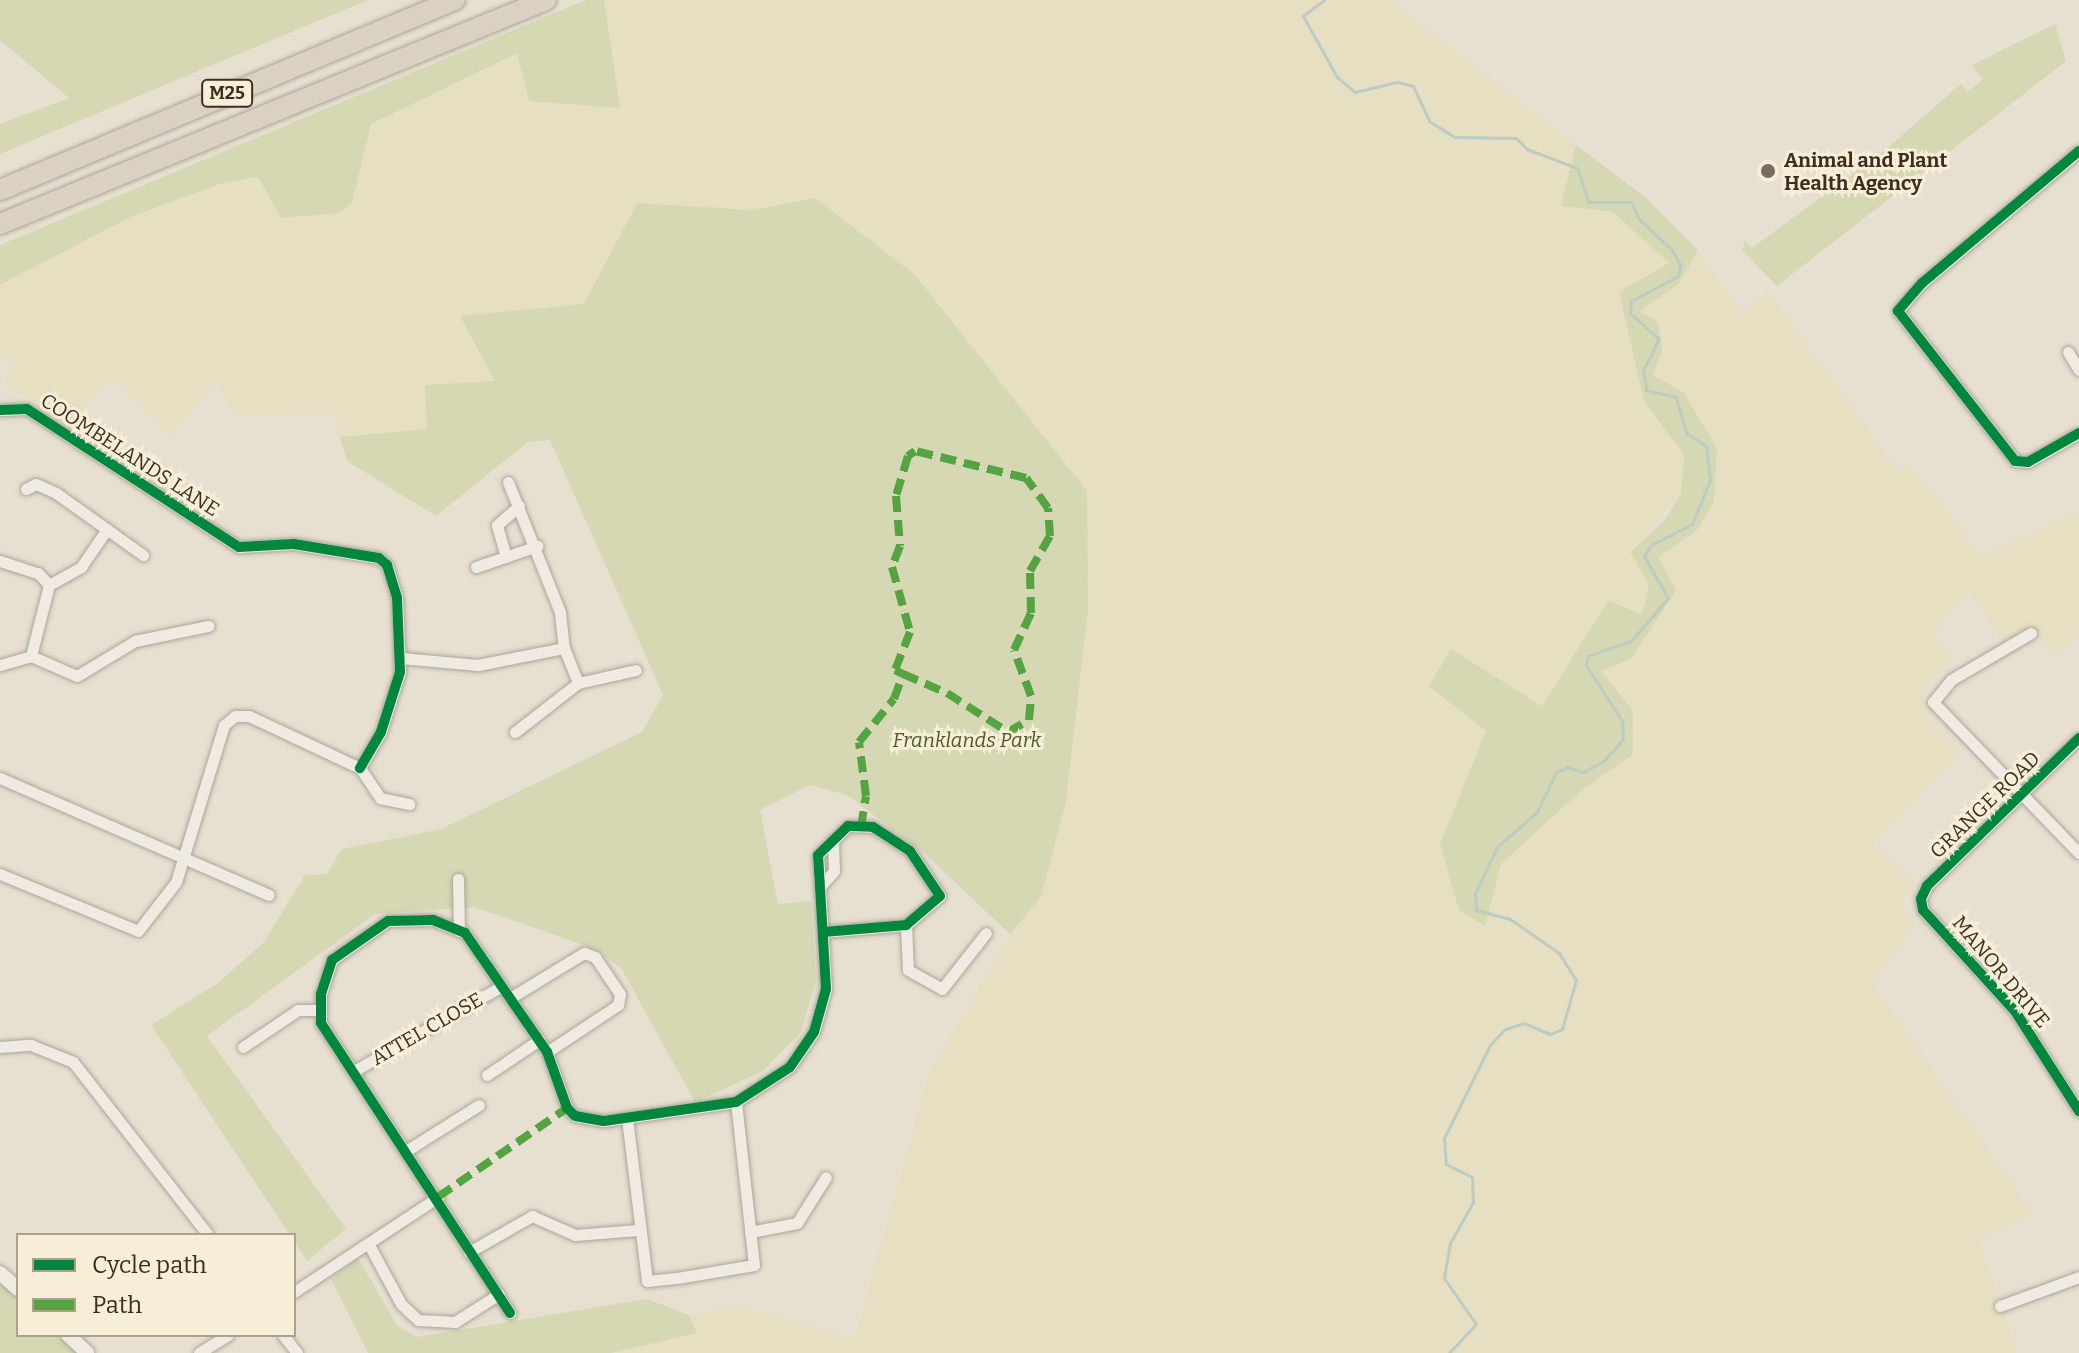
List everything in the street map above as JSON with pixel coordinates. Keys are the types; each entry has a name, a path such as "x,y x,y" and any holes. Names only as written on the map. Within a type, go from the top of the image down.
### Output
{"highway":[{"name":"M25","path":"0,190 455,0"},
{"name":"M25","path":"0,224 546,0"}],"street":[{"path":"2079,151 1922,283 1898,311 2015,461 2028,462 2079,433"},
{"path":"2068,351 2079,370"},
{"name":"COOMBELANDS LANE","path":"0,410 11,405 27,409 239,547 294,544 379,558 397,598 401,658"},
{"path":"508,482 537,546 567,631 564,648 578,683"},
{"path":"26,489 29,483 46,488 143,555"},
{"path":"506,557 497,525 519,506"},
{"path":"31,656 49,585 81,567 107,529"},
{"path":"476,567 537,546"},
{"path":"0,561 38,573 49,585"},
{"path":"0,665 31,656 77,676 135,641 208,626"},
{"path":"2031,633 1951,680 1933,702 2079,853"},
{"path":"360,768 381,732 401,658 478,665 564,648"},
{"path":"515,732 578,683 636,670"},
{"path":"0,874 138,931 176,882 224,725 235,716 249,716 360,768 380,798 409,804"},
{"name":"GRANGE ROAD","path":"1921,899 2079,738"},
{"path":"0,778 269,895"},
{"path":"510,1313 318,1010 332,960 388,921 433,920 459,931 547,1052 575,1116 627,1118 736,1102 790,1067 814,1032 826,989 818,855 848,826 873,827 910,851 940,896 906,925 823,932"},
{"path":"820,887 834,871 833,840"},
{"path":"458,879 459,931"},
{"name":"MANOR DRIVE","path":"1921,899 1923,910 2015,1011 2079,1111"},
{"path":"906,925 908,970 942,989 986,933"},
{"path":"510,998 580,954 595,957 620,994 618,1005 547,1052"},
{"name":"ATTEL CLOSE","path":"354,1071 500,987"},
{"path":"243,1047 298,1010 318,1010"},
{"path":"487,1075 539,1040"},
{"path":"0,1047 31,1045 73,1062 206,1233"},
{"path":"627,1118 638,1230 647,1281 754,1265 736,1102"},
{"path":"406,1151 479,1105"},
{"path":"750,1232 797,1223 826,1177"},
{"path":"296,1291 438,1197"},
{"path":"469,1252 532,1216 575,1235 638,1230"},
{"path":"368,1243 401,1304 418,1320 455,1322 499,1294"},
{"path":"0,1273 16,1287"},
{"path":"2000,1306 2079,1277"},
{"path":"72,1337 87,1353"},
{"path":"199,1353 225,1337"},
{"path":"285,1337 297,1353"}],"shaded area":[{"path":"604,0 1390,0 1576,145 1562,205 1613,212 1670,263 1619,292 1644,400 1684,455 1681,494 1630,552 1649,585 1642,614 1608,601 1542,706 1451,649 1429,686 1487,731 1440,844 1485,925 1501,865 1581,791 1633,754 1633,711 1600,671 1676,590 1657,557 1697,530 1714,502 1717,448 1684,393 1653,375 1662,350 1639,311 1679,284 1698,250 1741,313 1769,292 1900,473 1909,463 1981,555 2079,513 2079,632 2057,657 2029,630 2004,645 1969,591 1932,635 1951,655 1923,691 1927,718 1960,753 1872,843 1915,881 1900,905 1914,926 1873,984 2034,1215 1978,1238 2018,1353 611,1353 696,1333 689,1315 738,1306 855,1338 928,1076 1010,934 1041,897 1066,801 1088,609 815,198 751,210 637,203 584,304 460,316 496,381 425,385 428,429 340,437 334,414 233,415 217,381 170,436 111,378 66,425 9,387 4,380 13,366 0,355 0,285 130,217 223,183 258,177 352,203 370,124 518,53 619,108"}],"green space":[{"path":"0,0 368,0 0,154 0,124 69,98 0,40"},
{"path":"586,0 604,0 620,108 529,101 517,53 371,124 352,203 340,213 281,218 258,177 223,183 130,217 0,285 0,245"},
{"path":"2055,24 2066,61 1777,286 1742,250 1745,241 1752,248 1885,150 1961,84 1968,92 1982,80 1972,65"},
{"path":"1576,145 1646,198 1698,250 1679,284 1640,311 1658,322 1662,350 1653,375 1684,393 1717,448 1714,502 1697,530 1658,557 1676,590 1631,659 1601,671 1633,711 1633,754 1581,791 1501,864 1485,926 1459,910 1440,844 1486,731 1429,686 1451,649 1542,706 1608,601 1642,614 1649,585 1630,552 1664,521 1681,494 1684,455 1644,401 1619,292 1669,263 1613,212 1561,206"},
{"name":"Franklands Park","path":"815,198 914,274 1087,491 1088,609 1066,801 1041,897 1010,934 921,850 847,795 810,785 760,810 778,904 811,901 816,980 801,1032 763,1071 695,1102 621,968 595,949 474,907 375,914 207,1036 346,1229 307,1261 296,1244 296,1233 288,1233 151,1025 218,983 264,942 305,875 327,874 342,849 441,829 642,732 663,695 550,440 528,442 436,516 347,461 340,437 427,429 425,385 495,381 460,316 584,304 637,203 751,210"},
{"path":"358,1258 397,1325 417,1337 647,1299 689,1315 697,1333 611,1353 368,1353 331,1279"},
{"path":"0,1282 16,1296 16,1337 61,1337 78,1353 0,1353"}],"waterway":[{"path":"1324,0 1303,16 1337,77 1355,92 1397,82 1413,86 1429,121 1455,137 1516,138 1527,149 1577,168 1589,202 1631,202 1638,218 1672,250 1681,266 1678,276 1631,301 1630,313 1659,339 1643,370 1646,390 1676,397 1686,433 1706,446 1710,480 1692,524 1651,545 1644,556 1668,598 1631,641 1588,656 1586,665 1622,721 1623,739 1605,760 1583,772 1568,767 1556,772 1537,812 1497,847 1475,894 1476,910 1510,919 1559,953 1576,980 1562,1029 1550,1034 1524,1023 1505,1029 1490,1045 1444,1138 1446,1164 1472,1177 1473,1202 1450,1243 1444,1278 1476,1324 1449,1353"}],"marked path":[{"path":"861,827 866,796 859,742 894,699 903,674 947,693 1008,732 1029,720 1031,696 1014,650 1031,613 1030,571 1050,536 1048,508 1026,478 915,451 908,456 896,496 900,546 892,567 910,632 895,670 903,674"},
{"path":"438,1197 567,1108"}],"cycle path":[{"path":"2079,151 1922,283 1898,311 2015,461 2028,462 2079,433"},
{"path":"0,410 27,409 239,547 294,544 379,558 387,565 397,598 400,672 381,732 360,768"},
{"path":"2079,738 1927,886 1921,899 1923,910 2015,1011 2079,1111"},
{"path":"510,1313 321,1023 321,994 332,960 388,921 433,920 465,933 547,1052 567,1108 575,1116 604,1121 736,1102 790,1067 814,1032 826,989 818,855 848,826 873,827 910,851 940,896 906,925 823,932"}],"place":[{"name":"Animal and Plant Health Agency","path":"1768,171"}]}
